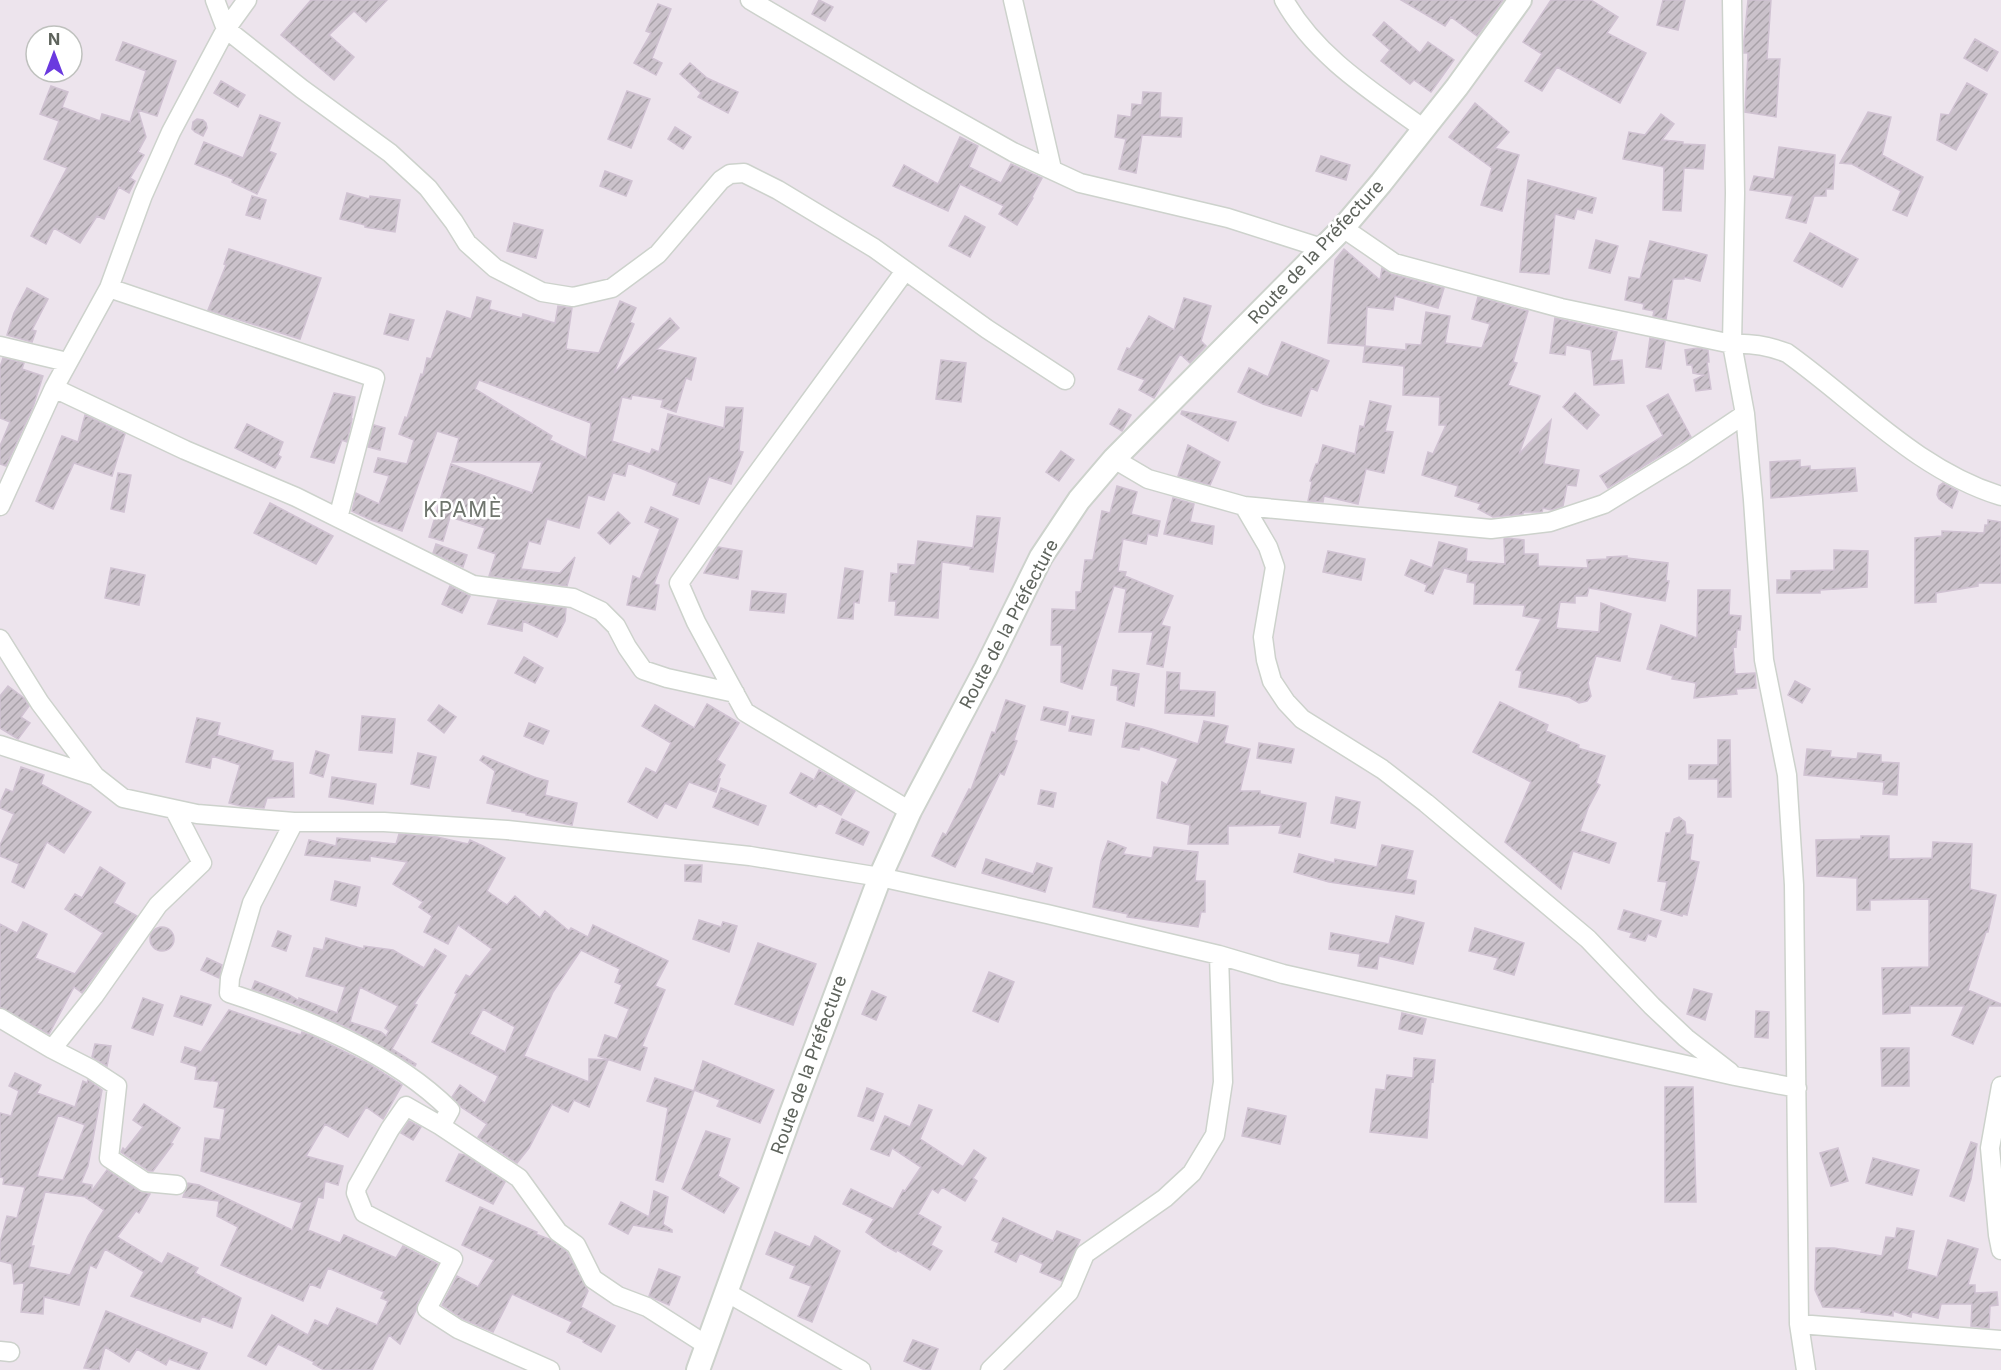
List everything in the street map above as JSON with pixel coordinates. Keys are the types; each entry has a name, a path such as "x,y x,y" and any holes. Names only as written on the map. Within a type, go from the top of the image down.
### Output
{"street":[{"path":"215,0 226,28 390,153 428,188 467,243 495,268 542,292 573,297 612,288 658,254 720,180 730,174 744,173 778,190 874,248 987,329 1065,380"},
{"path":"0,506 67,362 109,288 143,195 162,153 226,28 247,0"},
{"path":"750,0 1013,152 1080,183 1228,218 1322,248"},
{"path":"1013,0 1052,169"},
{"path":"1284,0 1317,44 1356,80 1425,129"},
{"name":"Route de la Préfecture","path":"698,1370 793,1107 880,877 910,811 986,668 1041,557 1079,500 1114,459 1343,228 1425,129 1520,0"},
{"path":"1732,0 1735,193 1732,344 1745,414 1764,660 1787,775 1794,885 1799,1324 1806,1370"},
{"path":"1343,228 1394,263 1561,308 1732,344 1747,343 1769,346 1787,353 1914,452 1960,481 2001,495"},
{"path":"905,271 734,505 680,584 696,622 745,712 910,811"},
{"path":"109,288 375,378 338,518"},
{"path":"0,346 67,362"},
{"path":"54,388 185,450 296,497 473,585 573,598 601,611 616,626 643,670 667,678 735,693"},
{"path":"1114,459 1148,479 1244,506 1491,529 1550,522 1604,504 1745,414"},
{"path":"1244,506 1268,547 1275,567 1263,638 1272,681 1286,702 1302,719 1382,769 1426,802 1588,939 1686,1038 1735,1076"},
{"path":"0,639 40,703 95,776 123,798 197,814 294,822 384,822 507,830 750,856 880,877 1219,955 1283,975 1797,1088"},
{"path":"0,745 95,776"},
{"path":"52,1049 94,996 158,905 202,861 185,834 174,809"},
{"path":"294,822 252,903 230,978 229,993 267,1005 345,1039 396,1067 433,1093 450,1110 441,1126"},
{"path":"990,1370 1069,1292 1085,1254 1166,1198 1192,1173 1215,1135 1223,1082 1219,955"},
{"path":"0,1018 117,1086 109,1158 145,1182 177,1185"},
{"path":"2001,1086 1990,1148 2001,1250"},
{"path":"550,1370 458,1329 427,1309 453,1259 364,1213 356,1193 357,1187 406,1106 441,1126 519,1178 558,1232 576,1245 593,1279 618,1296 647,1307 708,1346"},
{"path":"726,1292 861,1370"},
{"path":"1799,1324 2001,1340"}],"building":[{"path":"311,0 387,0 366,22 354,11 329,35 354,57 334,80 281,35"},
{"path":"819,0 833,7 825,21 812,14"},
{"path":"1401,0 1503,0 1477,36 1451,17 1445,26"},
{"path":"1551,0 1591,0 1618,17 1607,33 1646,53 1620,103 1557,67 1542,91 1525,81 1542,54 1523,42"},
{"path":"1663,0 1685,0 1678,30 1657,25"},
{"path":"1748,0 1771,0 1767,59 1780,59 1776,117 1745,112 1748,53 1744,53 1744,41"},
{"path":"658,4 671,9 652,58 662,63 656,75 634,63 651,33 646,31"},
{"path":"1384,22 1420,53 1428,42 1454,60 1431,92 1414,80 1410,84 1381,61 1390,50 1373,35"},
{"path":"1975,39 1998,52 1987,71 1964,58"},
{"path":"123,42 176,61 157,116 138,110 146,137 138,152 144,155 130,178 135,181 129,193 119,187 104,219 97,216 80,243 54,228 46,244 31,236 67,168 44,159 59,121 40,114 51,86 68,92 62,107 100,121 102,114 130,122 146,71 116,60"},
{"path":"690,63 707,78 738,92 728,113 698,97 701,93 680,74"},
{"path":"221,81 245,95 238,107 214,93"},
{"path":"1967,83 1987,94 1956,150 1937,140 1941,114 1949,115"},
{"path":"627,91 650,99 631,148 608,139"},
{"path":"1143,92 1161,93 1160,117 1182,118 1181,137 1142,135 1136,173 1119,169 1126,139 1115,137 1118,115 1131,117 1132,104 1142,105"},
{"path":"1475,103 1509,132 1495,148 1519,155 1502,211 1481,205 1492,168 1449,137"},
{"path":"1868,112 1891,117 1882,155 1923,177 1907,216 1893,210 1901,191 1852,164 1840,163"},
{"path":"1661,114 1674,124 1662,140 1705,145 1703,169 1684,168 1681,211 1663,210 1664,167 1623,159 1629,132 1645,135"},
{"path":"260,115 280,123 269,151 276,154 257,194 232,182 233,179 195,164 204,142 243,158"},
{"path":"197,119 206,123 207,128 203,136 192,129 193,122"},
{"path":"675,127 691,137 683,149 668,139"},
{"path":"960,137 978,146 969,167 1001,183 1011,164 1042,178 1017,225 999,214 1004,206 960,184 948,211 893,186 904,165 938,184"},
{"path":"1779,147 1835,155 1833,189 1826,189 1826,196 1814,196 1806,223 1786,218 1793,196 1750,190 1754,176 1774,179"},
{"path":"1321,156 1350,165 1346,180 1316,171"},
{"path":"605,171 632,181 626,196 600,186"},
{"path":"1528,180 1596,198 1592,213 1577,209 1574,219 1555,214 1549,274 1520,272"},
{"path":"347,193 369,199 370,196 400,200 395,232 365,227 365,225 340,219"},
{"path":"252,196 266,200 260,219 246,215"},
{"path":"965,216 985,227 970,257 949,246"},
{"path":"514,223 543,230 536,258 507,251"},
{"path":"1810,233 1858,259 1842,287 1794,261"},
{"path":"1596,240 1618,246 1610,273 1589,268"},
{"path":"1650,241 1707,255 1700,281 1684,277 1684,279 1673,279 1666,319 1653,316 1654,311 1643,309 1644,304 1625,300 1629,277 1640,279"},
{"path":"229,249 321,278 300,339 208,310 226,265 224,264"},
{"path":"1344,249 1380,280 1382,268 1391,274 1444,288 1438,308 1395,296 1393,310 1367,307 1365,346 1328,343 1335,260"},
{"path":"27,288 48,299 32,330 36,331 32,342 7,335 14,313"},
{"path":"477,297 491,301 489,309 522,318 523,314 555,323 558,306 572,308 566,349 599,353 620,301 636,308 630,322 634,324 614,373 670,318 679,328 657,349 696,358 691,380 686,378 676,412 661,407 663,400 632,395 631,399 622,397 612,441 650,454 652,449 659,452 668,414 724,428 726,407 743,408 739,451 743,452 731,484 709,477 699,504 673,495 677,483 628,463 625,476 613,473 604,500 588,495 579,528 547,519 540,544 529,541 521,569 560,573 575,557 567,586 489,576 496,554 478,548 485,528 450,517 443,541 429,537 451,464 532,493 542,462 452,462 459,438 437,431 402,531 352,511 356,493 379,504 389,476 374,472 378,458 407,464 414,440 399,434 405,417 407,418 421,374 423,375 427,358 431,359 447,311 471,319","holes":["479,380 591,423 586,458 550,440 552,436 475,389"]},
{"path":"1478,297 1528,311 1513,362 1517,363 1508,385 1540,396 1519,454 1551,420 1544,464 1579,470 1576,486 1567,485 1563,506 1551,510 1543,508 1542,512 1523,512 1523,514 1493,517 1478,509 1481,504 1455,496 1458,486 1422,475 1428,452 1433,454 1446,425 1439,425 1440,397 1403,395 1404,366 1363,362 1365,346 1406,350 1406,344 1421,345 1426,312 1450,316 1445,343 1482,348 1490,324 1472,319"},
{"path":"1184,298 1211,306 1201,341 1206,346 1190,363 1180,354 1154,398 1139,390 1145,380 1118,369 1127,348 1130,349 1149,316 1174,330"},
{"path":"390,314 414,320 408,340 384,334"},
{"path":"1555,318 1617,332 1610,361 1622,360 1624,383 1594,385 1591,350 1566,345 1565,355 1550,353"},
{"path":"1650,338 1665,341 1661,369 1646,367"},
{"path":"1282,342 1329,361 1317,391 1311,388 1301,416 1263,404 1238,392 1249,368 1268,377"},
{"path":"1698,348 1708,350 1709,362 1707,362 1711,389 1696,391 1694,380 1704,375 1693,373 1692,365 1687,365 1685,350"},
{"path":"3,358 24,363 22,369 43,376 33,407 6,466 0,464 0,446 10,422 0,418 0,367"},
{"path":"941,360 966,363 961,402 936,399"},
{"path":"334,393 355,397 347,442 342,440 334,463 311,457"},
{"path":"1575,393 1599,415 1587,429 1563,407"},
{"path":"1668,394 1691,437 1608,488 1600,476 1663,436 1647,406"},
{"path":"1370,401 1391,406 1385,431 1393,432 1384,473 1366,469 1358,504 1324,496 1323,502 1308,501 1312,482 1310,481 1323,445 1355,454 1360,426 1364,427"},
{"path":"1119,409 1131,415 1122,431 1110,424"},
{"path":"1182,411 1236,422 1228,441 1181,414"},
{"path":"85,415 125,434 112,476 74,463 53,509 36,501 62,436 78,442"},
{"path":"247,424 283,442 278,455 281,457 275,468 235,448"},
{"path":"374,425 385,428 380,450 368,447"},
{"path":"1188,445 1220,462 1210,485 1178,476"},
{"path":"1061,451 1074,460 1059,481 1046,472"},
{"path":"1800,460 1800,467 1810,466 1810,470 1855,468 1857,491 1771,498 1770,462"},
{"path":"118,473 131,475 124,512 111,509"},
{"path":"1943,483 1958,491 1952,508 1937,495 1939,486"},
{"path":"1117,486 1137,492 1131,514 1160,521 1157,536 1148,534 1146,544 1123,539 1118,571 1126,572 1125,576 1173,596 1161,625 1170,627 1163,667 1147,664 1153,632 1119,632 1126,589 1114,586 1082,689 1061,682 1062,645 1051,645 1052,609 1076,610 1076,592 1081,592 1085,560 1093,560 1102,511 1110,513"},
{"path":"1173,498 1194,504 1190,522 1214,526 1212,544 1164,534"},
{"path":"270,503 333,536 316,564 254,533"},
{"path":"651,507 678,519 654,584 659,585 655,610 627,605 633,576 640,579 660,529 645,522"},
{"path":"618,512 630,523 610,544 598,533"},
{"path":"977,516 1000,518 993,572 942,562 938,618 895,615 896,601 889,601 891,573 898,574 898,564 915,565 918,541 973,548"},
{"path":"1988,520 2001,522 2001,583 1978,583 1978,586 1936,593 1936,602 1915,603 1915,538 1942,536 1942,531 1984,533"},
{"path":"1504,539 1524,540 1524,554 1538,554 1538,566 1588,568 1587,560 1627,556 1627,558 1668,563 1666,581 1669,581 1665,601 1589,588 1587,596 1575,596 1575,603 1560,602 1556,628 1599,632 1601,603 1631,614 1620,661 1596,656 1588,683 1591,696 1587,701 1579,703 1569,697 1519,687 1522,671 1516,670 1541,619 1523,616 1525,605 1474,604 1475,583 1467,582 1468,574 1444,568 1433,594 1425,591 1427,585 1405,575 1411,560 1432,568 1439,542 1467,549 1466,561 1505,564"},
{"path":"436,544 467,555 463,567 433,553"},
{"path":"718,547 742,551 738,579 704,573"},
{"path":"1834,550 1868,551 1867,587 1820,590 1820,593 1777,593 1777,580 1791,580 1791,571 1834,570"},
{"path":"1328,551 1365,559 1361,580 1323,572"},
{"path":"111,568 145,575 139,605 105,598"},
{"path":"845,568 863,571 859,603 854,602 853,619 838,618"},
{"path":"450,586 470,596 462,613 442,604"},
{"path":"1698,590 1730,590 1729,615 1741,616 1736,647 1733,646 1735,674 1755,673 1756,688 1736,689 1737,694 1694,698 1696,683 1672,679 1673,676 1647,669 1661,625 1697,638"},
{"path":"752,591 786,594 784,613 750,610"},
{"path":"498,600 566,608 565,621 557,637 523,621 522,631 488,624"},
{"path":"524,657 543,668 535,683 515,673"},
{"path":"1113,670 1139,674 1134,706 1117,700 1118,686 1111,685"},
{"path":"1167,672 1180,673 1179,690 1215,692 1214,716 1165,713"},
{"path":"1795,681 1810,689 1802,703 1788,695"},
{"path":"8,686 24,698 29,706 21,717 30,723 18,739 0,728 0,696"},
{"path":"1006,700 1025,706 1014,740 1017,741 1004,775 1000,773 955,867 932,856 943,833 946,835 969,789 971,790"},
{"path":"1500,702 1548,725 1546,731 1579,745 1578,748 1605,756 1596,783 1600,785 1588,808 1580,831 1616,843 1609,863 1573,851 1561,889 1505,842 1531,782 1473,752"},
{"path":"707,704 739,723 717,760 725,765 718,779 720,779 716,792 689,782 676,808 665,803 657,818 628,802 646,768 656,773 671,743 642,726 655,705 694,728"},
{"path":"439,705 456,717 444,733 428,720"},
{"path":"1044,707 1068,712 1065,725 1041,720"},
{"path":"362,716 395,719 392,753 359,750"},
{"path":"1072,716 1094,720 1091,735 1069,731"},
{"path":"197,718 220,723 217,735 273,751 271,760 293,763 294,797 267,798 264,808 229,803 240,765 212,756 210,768 186,762"},
{"path":"1204,721 1228,726 1224,743 1250,749 1240,791 1260,791 1260,794 1306,803 1300,837 1279,833 1281,825 1228,826 1228,844 1188,844 1190,825 1157,818 1162,782 1167,785 1178,759 1140,746 1139,750 1122,747 1126,723 1198,744"},
{"path":"529,723 549,731 543,744 524,736"},
{"path":"1718,740 1730,740 1731,797 1718,797 1718,779 1689,779 1689,765 1718,765"},
{"path":"1259,743 1294,749 1291,763 1257,758"},
{"path":"1807,749 1831,751 1830,757 1857,759 1858,753 1881,755 1881,762 1899,763 1897,795 1883,794 1884,782 1804,775"},
{"path":"316,751 329,755 323,777 310,773"},
{"path":"418,753 436,757 429,788 411,784"},
{"path":"483,756 548,781 545,795 577,803 572,825 526,815 526,813 487,803 495,771 480,760"},
{"path":"21,767 44,775 41,784 91,812 64,853 47,842 24,888 12,882 19,864 0,856 0,845 14,814 0,808 0,803 6,789 13,792"},
{"path":"819,770 855,791 841,815 819,803 816,807 790,793 801,773 814,780"},
{"path":"332,777 376,784 373,804 329,797"},
{"path":"721,788 766,806 758,825 713,807"},
{"path":"1041,790 1056,793 1053,807 1038,804"},
{"path":"1336,797 1360,802 1355,828 1331,823"},
{"path":"1679,817 1685,822 1686,834 1693,835 1690,860 1699,862 1687,915 1682,916 1661,910 1667,882 1658,881 1666,833 1670,833 1674,819"},
{"path":"842,819 869,832 863,845 836,833"},
{"path":"399,834 437,837 468,844 470,840 505,858 487,891 507,905 515,896 540,918 545,911 569,931 571,928 588,937 593,925 668,961 655,986 665,990 642,1046 647,1048 640,1070 598,1056 605,1035 617,1039 629,1009 615,1003 622,985 615,982 620,969 581,950 553,992 524,1056 589,1082 589,1059 608,1060 589,1107 574,1100 568,1112 552,1104 529,1148 517,1163 478,1137 487,1124 461,1107 452,1097 460,1085 485,1103 498,1076 432,1042 466,975 470,977 492,949 458,925 448,944 424,932 432,916 419,907 423,902 393,884 407,862 370,856 370,861 305,855 309,840 336,846 337,838 396,844","holes":["483,1009 515,1027 505,1052 470,1034"]},
{"path":"1861,836 1889,836 1889,859 1932,858 1933,842 1972,844 1970,889 1996,895 1988,932 1986,932 1968,990 2001,1004 2001,1006 1989,1006 1973,1044 1952,1035 1964,1006 1910,1006 1910,1013 1883,1014 1882,968 1929,967 1929,899 1870,900 1870,910 1857,910 1857,878 1817,876 1816,840 1861,839"},
{"path":"1108,841 1126,848 1123,854 1152,858 1154,847 1198,852 1195,881 1205,881 1205,912 1201,912 1198,927 1127,917 1128,914 1093,907 1101,861"},
{"path":"1382,845 1413,851 1406,879 1416,881 1414,894 1329,882 1294,872 1299,854 1334,863 1335,859 1377,867"},
{"path":"986,859 1033,874 1037,863 1052,868 1045,892 982,873"},
{"path":"685,865 702,865 701,882 685,881"},
{"path":"100,867 125,883 114,903 137,916 82,993 74,987 49,1034 0,1007 0,924 17,933 23,922 47,934 35,958 75,974 103,933 65,909 75,894 82,898"},
{"path":"335,881 360,887 356,906 331,900"},
{"path":"1624,910 1661,921 1656,937 1648,934 1645,941 1630,937 1632,933 1618,929"},
{"path":"1396,916 1424,923 1413,964 1379,956 1377,969 1358,966 1360,954 1329,949 1331,933 1389,944"},
{"path":"699,920 721,927 723,922 737,926 729,952 693,939"},
{"path":"162,927 167,928 173,934 173,944 167,950 162,951 157,950 151,944 150,939 151,934 157,928"},
{"path":"1475,928 1524,943 1514,975 1494,969 1498,958 1469,951"},
{"path":"278,931 291,936 286,951 272,946"},
{"path":"326,938 364,949 364,946 393,950 424,968 435,949 446,956 414,1004 417,1005 392,1049 416,1064 415,1066 351,1029 292,1003 252,989 255,981 288,994 299,1001 299,998 337,1013 345,987 306,976 314,948 323,950","holes":["360,987 398,1006 385,1028 389,1031 386,1036 381,1032 350,1022"]},
{"path":"758,943 816,964 793,1025 735,1004"},
{"path":"207,958 222,965 219,978 201,970"},
{"path":"989,972 1014,982 998,1022 973,1011"},
{"path":"1694,989 1712,994 1705,1020 1687,1014"},
{"path":"872,991 886,997 876,1020 862,1014"},
{"path":"181,996 211,1005 202,1025 174,1016"},
{"path":"143,998 163,1005 153,1035 132,1028"},
{"path":"229,1010 301,1035 302,1032 313,1036 369,1064 402,1085 383,1119 366,1107 348,1137 325,1124 306,1156 343,1166 338,1185 325,1181 323,1198 318,1197 308,1230 340,1243 344,1235 396,1258 403,1246 438,1264 417,1304 400,1344 389,1335 372,1370 324,1370 313,1364 314,1362 278,1344 266,1365 248,1356 272,1315 308,1335 315,1320 328,1326 337,1308 377,1325 388,1301 381,1298 384,1292 328,1268 320,1288 310,1284 303,1301 221,1265 238,1227 217,1216 219,1201 183,1197 188,1183 199,1185 292,1230 302,1203 201,1171 205,1138 220,1140 225,1109 214,1107 219,1082 213,1081 214,1076 211,1081 195,1079 197,1067 181,1062 185,1047 201,1052"},
{"path":"1756,1011 1769,1012 1768,1038 1755,1037"},
{"path":"1402,1013 1426,1019 1422,1034 1399,1029"},
{"path":"95,1044 111,1046 107,1066 92,1057"},
{"path":"1881,1048 1909,1048 1909,1086 1882,1086"},
{"path":"1414,1058 1435,1060 1433,1082 1431,1081 1427,1138 1370,1132 1376,1089 1385,1090 1387,1075 1413,1078"},
{"path":"703,1061 774,1090 760,1123 717,1106 720,1100 694,1090"},
{"path":"15,1073 41,1085 37,1093 75,1107 83,1081 87,1083 88,1080 102,1090 88,1166 81,1183 92,1185 91,1192 107,1170 139,1191 150,1194 139,1213 136,1211 117,1237 162,1264 168,1253 198,1268 195,1273 241,1298 232,1328 202,1316 200,1322 131,1296 144,1272 105,1249 96,1268 90,1265 79,1305 44,1297 43,1314 21,1312 24,1283 14,1284 12,1264 0,1261 0,1243 7,1216 17,1218 25,1187 3,1184 4,1178 0,1177 0,1113 11,1116 19,1091 9,1086","holes":["58,1115 85,1125 63,1180 37,1176","45,1192 87,1197 104,1210 88,1236 70,1275 29,1267 34,1246 31,1246"]},
{"path":"655,1078 694,1091 663,1182 656,1180 668,1108 647,1101"},
{"path":"1665,1087 1693,1087 1696,1202 1665,1202"},
{"path":"867,1088 883,1094 873,1121 858,1116"},
{"path":"144,1104 180,1128 171,1143 173,1144 153,1171 149,1171 121,1152 143,1127 133,1120"},
{"path":"919,1105 932,1110 920,1139 963,1167 974,1150 986,1158 973,1178 977,1181 965,1201 942,1187 938,1193 932,1189 918,1214 941,1227 931,1245 942,1251 930,1270 897,1250 896,1252 884,1245 866,1232 874,1219 843,1204 851,1189 893,1209 903,1190 905,1191 921,1167 892,1148 889,1156 871,1149 885,1116 910,1127"},
{"path":"1248,1108 1286,1116 1280,1144 1242,1136"},
{"path":"409,1121 421,1127 413,1140 401,1133"},
{"path":"706,1131 730,1139 718,1176 739,1188 724,1213 682,1189"},
{"path":"1971,1142 1977,1144 1971,1179 1964,1201 1950,1196"},
{"path":"1838,1148 1848,1181 1831,1186 1820,1153"},
{"path":"459,1154 465,1155 505,1182 493,1204 446,1181"},
{"path":"1873,1158 1919,1170 1912,1195 1866,1183"},
{"path":"654,1191 668,1197 663,1224 672,1232 633,1225 628,1234 609,1224 621,1202 649,1217"},
{"path":"480,1207 537,1232 536,1234 551,1240 567,1252 588,1291 581,1307 615,1326 601,1352 567,1332 572,1322 512,1294 493,1332 463,1319 442,1305 457,1276 478,1287 494,1260 462,1245"},
{"path":"1003,1218 1053,1241 1057,1231 1080,1240 1062,1281 1040,1272 1043,1264 1020,1253 1016,1262 995,1252 999,1243 992,1240"},
{"path":"1897,1228 1914,1231 1907,1269 1937,1277 1948,1240 1978,1249 1968,1285 1975,1285 1975,1293 1997,1292 1998,1305 1990,1306 1989,1328 1971,1326 1972,1304 1941,1304 1938,1318 1912,1312 1911,1317 1893,1311 1893,1316 1861,1312 1862,1309 1823,1307 1815,1290 1816,1248 1834,1248 1882,1256 1886,1237 1895,1238"},
{"path":"775,1232 810,1247 815,1236 840,1251 812,1322 798,1316 811,1286 790,1278 795,1266 766,1254"},
{"path":"659,1269 680,1277 669,1305 649,1296"},
{"path":"106,1311 207,1353 199,1370 169,1359 166,1365 137,1349 129,1362 105,1347 99,1370 84,1368"},
{"path":"913,1340 938,1349 930,1370 904,1361"}],"district":[{"name":"KPAMÈ","path":"463,510"}]}
